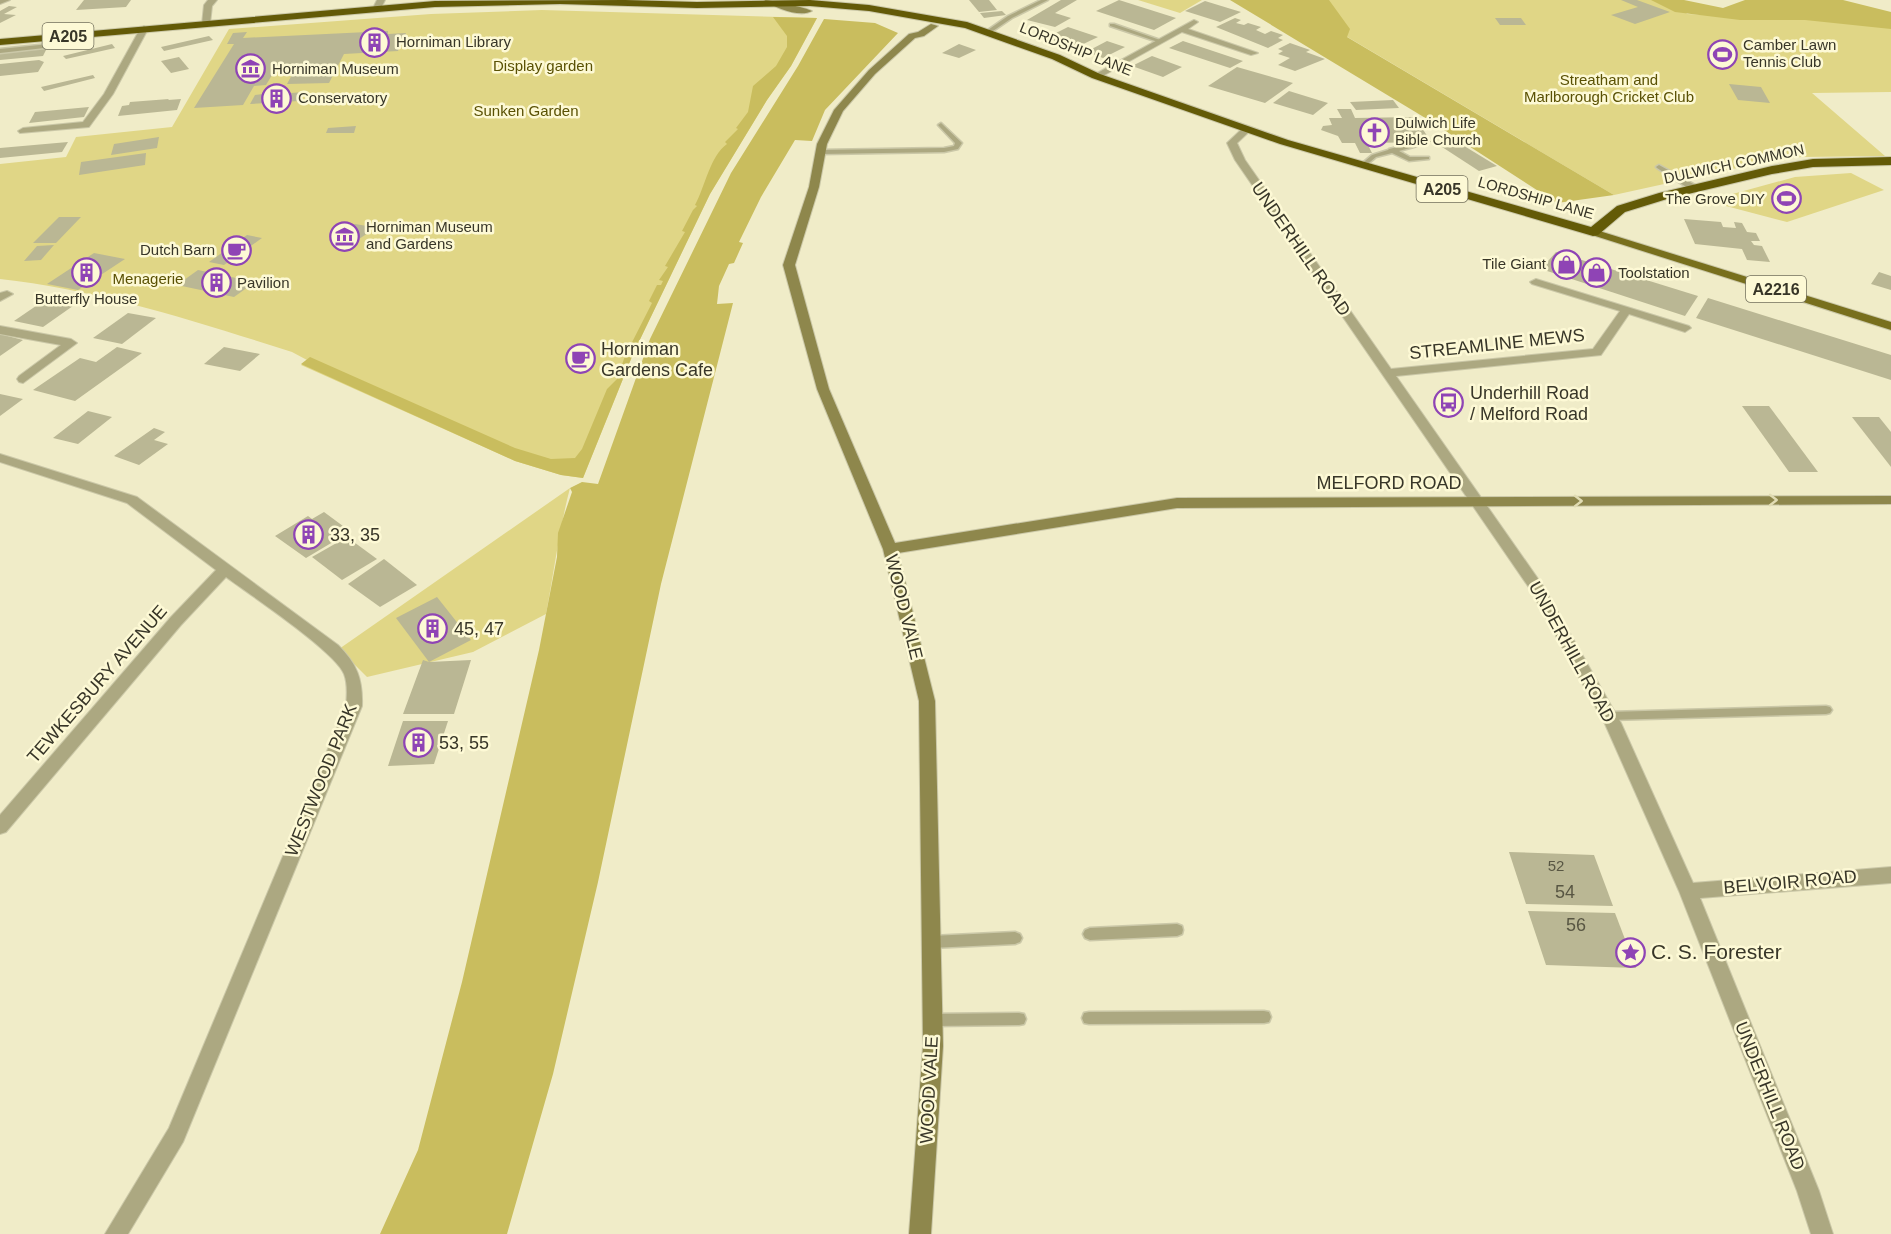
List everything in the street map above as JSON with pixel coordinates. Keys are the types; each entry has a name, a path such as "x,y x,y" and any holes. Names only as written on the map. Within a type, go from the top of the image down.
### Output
{"highway":[{"name":"A205","path":"0,42 206,24 379,4 560,1 699,6 756,11 810,5 917,22 935,22"},
{"name":"A205","path":"699,6 769,1 870,8 935,22 1048,62 1091,74"},
{"name":"LORDSHIP LANE","path":"935,22 988,32 1056,57 1091,74 1247,129 1362,166 1593,232"},
{"name":"DULWICH COMMON","path":"1593,232 1621,208 1694,188 1814,164 1891,161"}],"main road":[{"name":"LORDSHIP LANE","path":"1593,232 1891,326"}],"street":[{"path":"0,2 6,0"},
{"path":"206,24 208,5 213,0"},
{"name":"WOOD VALE","path":"917,22 912,36 872,72 839,110 821,152 814,187 789,265 823,389 890,549 927,701 932,1058 920,1234"},
{"name":"WOOD VALE","path":"912,36 921,34 935,22"},
{"path":"1091,74 1194,22"},
{"path":"23,131 86,125 108,94 144,29"},
{"path":"1181,29 1254,53"},
{"name":"UNDERHILL ROAD","path":"1247,129 1232,143 1239,160 1387,374 1479,501 1536,586 1609,716 1688,891 1808,1191 1822,1234"},
{"name":"STREAMLINE MEWS","path":"1536,282 1625,312 1685,328"},
{"name":"STREAMLINE MEWS","path":"1387,374 1597,352 1625,312"},
{"path":"0,330 71,343 23,379"},
{"name":"WESTWOOD PARK","path":"0,458 132,500 333,649 347,663 356,679 354,706 176,1135 116,1234"},
{"name":"MELFORD ROAD","path":"890,549 1177,503 1891,500"},
{"name":"TEWKESBURY AVENUE","path":"0,827 176,621 225,569"},
{"name":"BELVOIR ROAD","path":"1688,891 1872,875 1891,876"}],"lane":[{"path":"988,32 1045,0"},
{"path":"1112,25 1160,41"},
{"path":"0,51 51,46 64,36"},
{"path":"821,152 956,148 958,144 956,138 941,125"},
{"path":"1362,166 1374,156 1419,144"},
{"path":"1391,150 1409,159 1427,158"},
{"path":"1659,166 1694,188"},
{"path":"1609,716 1827,710"},
{"path":"1090,934 1177,930"},
{"path":"931,942 1015,938"},
{"path":"1089,1018 1264,1017"},
{"path":"932,1020 1018,1019"}],"green space":[{"path":"1138,0 1202,0 1180,13"},
{"name":"Streatham and Marlborough Cricket Club","path":"1285,0 1666,0 1683,8 1687,14 1727,16 1767,9 1891,28 1891,92 1812,93 1885,156 1801,157 1769,161 1614,195"},
{"name":"Horniman Museum and Gardens","path":"542,10 817,18 791,66 767,100 710,194 633,354 583,478 561,475 515,461 301,365 307,360 292,352 148,308 74,291 0,279 0,164 66,157 76,137 172,127 229,29 431,14"},
{"name":"The Grove DIY","path":"1851,173 1884,190 1787,222 1707,201 1795,177"},
{"path":"570,488 546,614 473,652 367,677 339,649"}],"shaded area":[{"path":"1230,0 1329,0 1350,29 1347,37 1614,195 1557,203 1427,119"},
{"path":"1651,0 1684,0 1723,8 1745,0 1843,0 1891,12 1891,29 1805,20 1740,20 1675,12"},
{"path":"773,17 817,18 791,66 767,100 710,194 633,354 583,478 561,475 515,461 301,364 310,357 515,448 551,459 575,458 582,449 607,389 617,379 625,356 652,303 649,301 657,285 661,285 663,281 659,280 668,267 665,266 697,206 695,205 716,156 727,144 725,142 738,129 736,128 748,112 753,86 776,66 787,47 787,36"},
{"path":"824,19 875,23 898,33 825,110 812,141 795,140 761,197 739,242 743,243 734,263 729,264 719,286 717,304 733,303 661,584 598,882 553,1074 507,1234 380,1234 418,1150 462,982 539,650 557,557 558,533 572,492 570,488 582,482 598,484 650,339 731,173 798,66"}],"building":[{"path":"84,0 131,0 126,7 76,10"},
{"path":"969,0 989,0 997,10 979,12"},
{"path":"1061,0 1077,0 1055,13 1071,18 1055,27 1027,20"},
{"path":"1119,0 1176,18 1154,30 1096,11"},
{"path":"1621,0 1637,0 1670,12 1635,24 1611,15 1638,7"},
{"path":"1205,1 1241,12 1220,22 1185,11"},
{"path":"9,6 17,7 4,14 16,15 0,23 0,11"},
{"path":"1002,11 1006,15 984,18 980,13"},
{"path":"1235,18 1241,20 1236,23 1244,25 1248,23 1261,27 1256,30 1265,34 1271,31 1283,35 1278,38 1283,40 1268,48 1216,27"},
{"path":"1495,18 1521,18 1526,25 1500,25"},
{"path":"1068,27 1098,37 1075,48 1046,38"},
{"name":"Horniman Museum","path":"388,31 388,34 406,33 398,51 344,54 329,83 287,84 295,69 275,70 266,85 254,86 243,105 194,108 234,44 227,44 233,33 247,32 243,38"},
{"path":"209,36 213,40 164,51 161,47"},
{"path":"1107,41 1125,47 1103,58 1086,52"},
{"path":"1183,41 1243,61 1230,68 1169,48"},
{"path":"1290,43 1310,50 1306,52 1325,59 1295,71 1278,65 1290,58 1278,54 1283,51 1278,49"},
{"path":"112,44 115,48 66,59 63,56"},
{"path":"959,44 976,50 959,58 942,53"},
{"path":"47,48 43,56 0,60 0,53"},
{"path":"1152,56 1182,67 1163,77 1132,66"},
{"path":"179,57 189,69 171,73 161,61"},
{"path":"39,60 44,62 38,72 0,76 0,64"},
{"path":"1237,67 1293,83 1265,103 1208,86"},
{"path":"93,75 95,78 44,91 41,87"},
{"path":"1729,84 1761,87 1770,103 1738,100"},
{"path":"1289,91 1328,103 1313,115 1273,103"},
{"name":"Conservatory","path":"279,92 278,94 304,92 299,101 250,104 255,95"},
{"path":"181,99 177,110 118,116 122,106 129,105 130,102"},
{"path":"1393,100 1399,108 1356,110 1350,102"},
{"path":"89,107 84,117 29,123 35,112"},
{"name":"Dulwich Life Bible Church","path":"1337,109 1351,109 1355,118 1415,117 1431,142 1367,143 1372,153 1360,153 1355,143 1342,143 1338,136 1321,130 1323,126 1332,125 1329,118 1342,118"},
{"path":"356,126 354,133 326,133 328,128"},
{"path":"159,137 157,148 111,155 114,144"},
{"path":"1456,141 1497,166 1479,171 1439,145"},
{"path":"68,142 62,152 0,158 0,148"},
{"path":"146,153 145,165 79,175 81,162"},
{"path":"59,217 81,217 56,243 33,243"},
{"path":"1684,219 1721,222 1723,227 1736,228 1734,222 1742,223 1747,232 1756,233 1760,241 1751,241 1754,245 1762,246 1770,262 1747,260 1742,249 1695,244"},
{"path":"355,224 367,226 368,233 359,239 343,242 331,239 331,233 340,226"},
{"name":"Dutch Barn","path":"247,235 262,238 224,265 209,262"},
{"path":"54,245 41,260 24,261 37,246"},
{"path":"1556,252 1698,296 1685,316 1541,269"},
{"name":"Butterfly House","path":"94,253 125,259 78,290 47,284"},
{"name":"Pavilion","path":"198,270 255,282 234,297 177,285"},
{"path":"1879,272 1891,276 1891,290 1871,284"},
{"path":"52,295 80,301 43,327 14,321"},
{"path":"1708,298 1891,355 1891,380 1696,318"},
{"path":"128,313 156,318 122,344 93,338"},
{"path":"0,334 23,340 0,356"},
{"path":"117,347 142,353 75,401 33,390 80,358 96,362"},
{"path":"224,347 260,354 240,371 204,364"},
{"path":"0,394 23,399 0,416"},
{"path":"1742,406 1769,406 1818,472 1789,472"},
{"path":"88,411 112,417 78,444 53,438"},
{"path":"1852,417 1879,417 1891,432 1891,467"},
{"path":"154,428 165,432 154,440 168,444 139,465 114,456"},
{"name":"33, 35","path":"324,512 347,529 339,534 343,536 306,558 275,536 308,516 312,519"},
{"path":"347,537 377,559 342,580 312,557"},
{"path":"384,559 417,585 380,607 348,584"},
{"name":"45, 47","path":"437,597 471,640 429,662 396,618"},
{"path":"423,660 429,662 471,660 454,714 403,714"},
{"name":"53, 55","path":"403,721 448,721 434,764 388,766"},
{"path":"1509,852 1594,855 1613,906 1526,904"},
{"path":"1528,911 1615,913 1636,968 1546,965"}],"place":[{"name":"Horniman Library","path":"375,42"},
{"name":"Camber Lawn Tennis Club","path":"1722,54"},
{"name":"Horniman Museum","path":"251,69"},
{"name":"Conservatory","path":"277,98"},
{"name":"Dulwich Life Bible Church","path":"1374,132"},
{"name":"The Grove DIY","path":"1786,199"},
{"name":"Horniman Museum and Gardens","path":"345,236"},
{"name":"Dutch Barn","path":"236,250"},
{"name":"Tile Giant","path":"1567,264"},
{"name":"Butterfly House","path":"86,272"},
{"name":"Toolstation","path":"1597,273"},
{"name":"Pavilion","path":"216,283"},
{"name":"Horniman Gardens Cafe","path":"580,359"},
{"name":"Underhill Road / Melford Road","path":"1449,403"},
{"name":"33, 35","path":"309,535"},
{"name":"45, 47","path":"433,629"},
{"name":"53, 55","path":"418,743"},
{"name":"C. S. Forester","path":"1630,952"}],"park label":[{"name":"Display garden","path":"543,66"},
{"name":"Sunken Garden","path":"526,111"},
{"name":"Menagerie","path":"148,279"}]}
